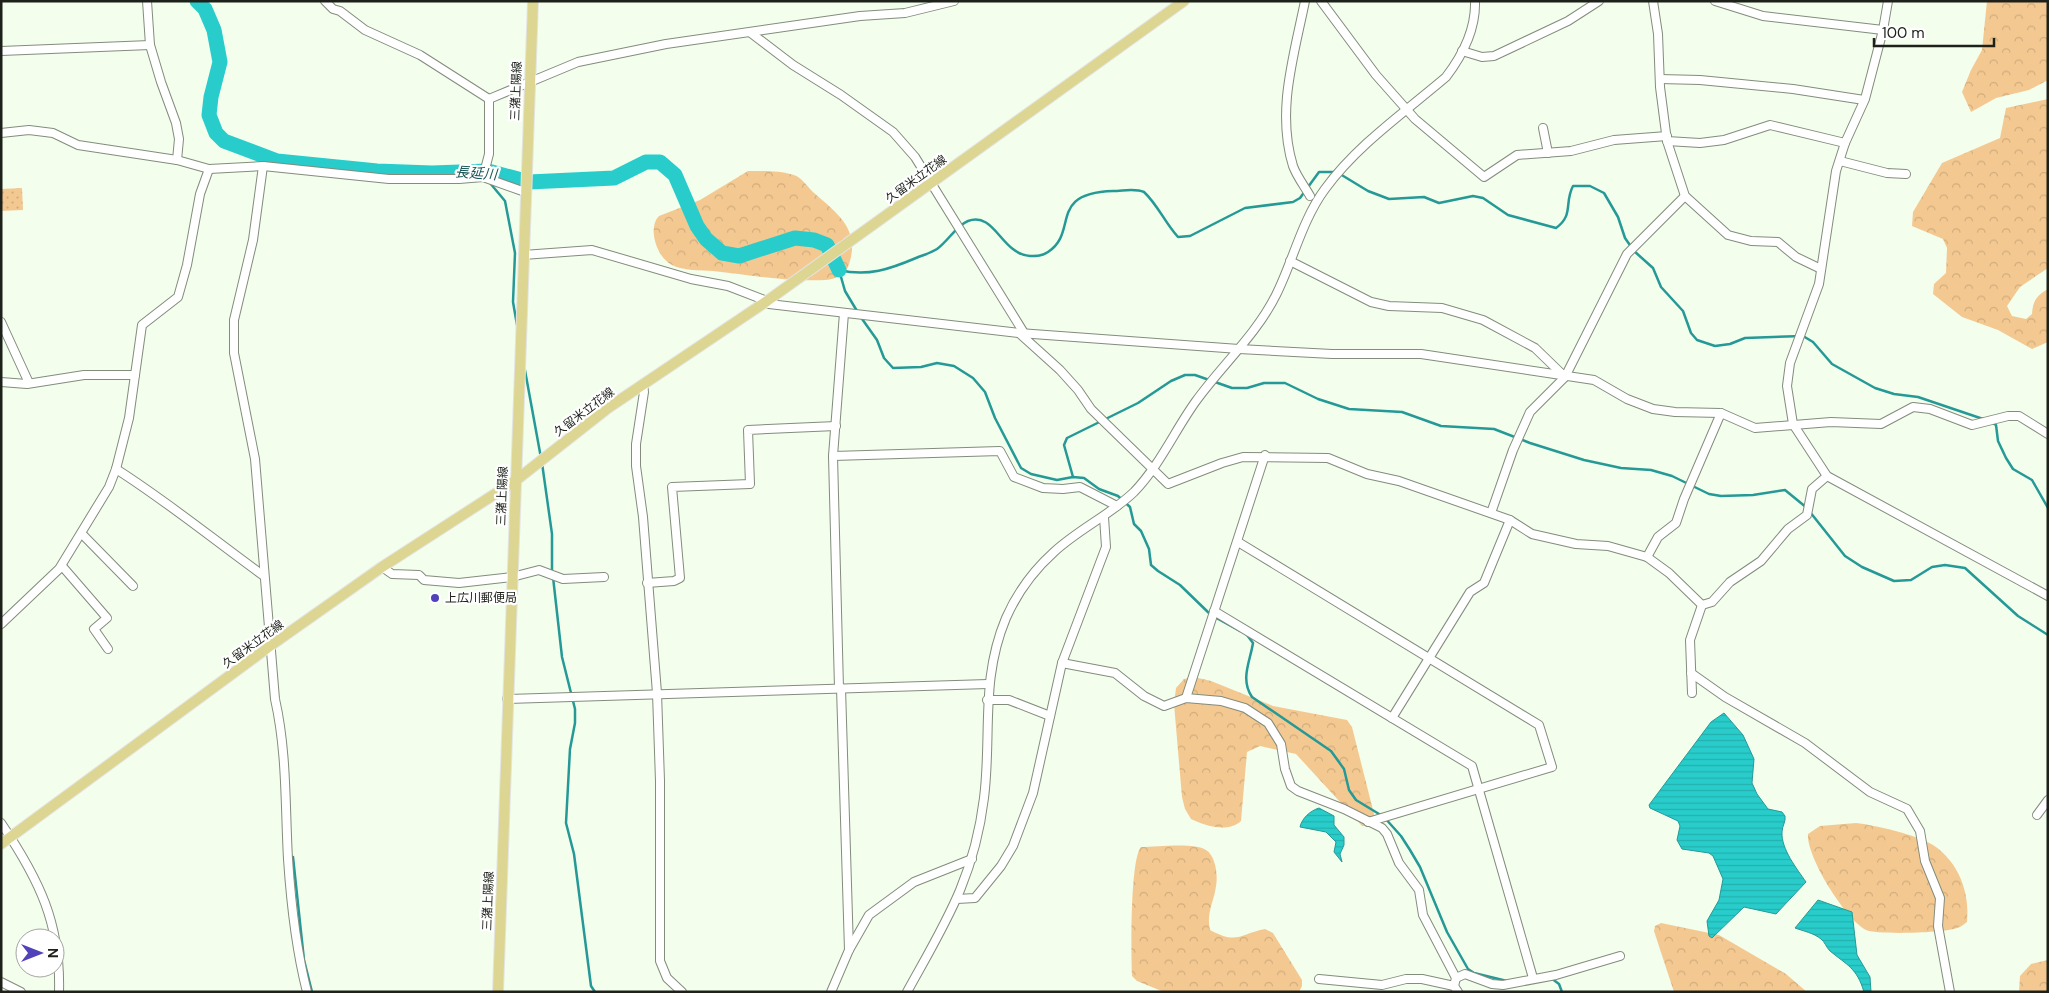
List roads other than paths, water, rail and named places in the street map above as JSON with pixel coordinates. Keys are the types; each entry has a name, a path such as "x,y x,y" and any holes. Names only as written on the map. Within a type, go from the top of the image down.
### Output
{"main road":[{"name":"久留米立花線","path":"1,844 270,646 382,567 515,481 608,408 767,301 1184,1"},
{"name":"三潴上陽線","path":"498,992 532,2"}],"street":[{"path":"147,1 150,45 176,123 179,139 177,160"},
{"path":"325,1 333,9 340,11 371,33 420,55 489,99"},
{"path":"489,99 578,62 666,44 860,16 905,13 954,1"},
{"path":"1305,1 1285,96 1285,132 1294,167 1310,196"},
{"path":"1321,1 1376,75 1407,110 1484,177 1517,155 1572,151 1614,140 1667,139 1700,143 1724,140 1770,125 1845,143"},
{"path":"907,992 957,899 972,859 984,794 988,684 994,650 1006,617 1022,586 1055,551 1104,517 1128,497 1152,470 1189,410 1219,370 1239,349 1260,322 1276,295 1323,191 1355,153 1446,77 1470,34 1474,1"},
{"path":"1462,51 1482,57 1494,56 1568,21 1598,1"},
{"path":"1653,1 1658,34 1660,79 1667,139 1685,196 1728,235 1751,241 1778,242 1796,258 1821,269"},
{"path":"1715,1 1763,16 1883,30"},
{"path":"1888,1 1883,30 1864,100 1845,143 1840,161 1830,204 1828,234 1819,284 1790,363 1787,386 1793,424 1827,476 2048,596"},
{"path":"751,33 793,65 841,95 893,132 915,157 1022,333 1060,370 1078,390 1091,409 1168,484 1222,462 1244,456 1328,458 1367,474 1399,481 1510,520 1532,534 1576,544 1608,546 1647,557 1670,573 1702,605"},
{"path":"1,51 150,45"},
{"path":"1660,79 1700,80 1793,89 1864,100"},
{"path":"483,177 489,154 489,99"},
{"path":"1543,128 1548,153"},
{"path":"1,133 29,130 53,133 78,146 177,160 209,169 264,166 389,179 483,177 525,192"},
{"path":"1840,161 1887,173 1906,174"},
{"path":"264,166 253,240 234,320 234,353 255,459 275,699 281,728 292,900 300,964 307,992"},
{"path":"1,624 62,566 109,488 130,418 134,375 142,325 178,296 188,264 200,194 209,169"},
{"path":"1491,513 1513,450 1530,412 1565,377 1627,254 1685,196"},
{"path":"523,255 592,250 691,279 728,286 767,301 769,304 1022,333 1332,354 1421,354 1594,380 1627,399 1653,409 1676,412 1721,413 1755,428 1793,424 1881,424 1913,407 1930,409 1972,425 1984,424 1995,419 2019,416 2048,434"},
{"path":"1290,261 1371,302 1388,306 1442,308 1483,320 1536,348 1565,377"},
{"path":"844,313 833,456 849,950"},
{"path":"1,322 29,383"},
{"path":"1,382 29,383 84,375 134,375"},
{"path":"643,384 644,392 636,444 636,466 643,517 646,583 657,693 660,781 660,961 667,978 682,992"},
{"path":"1647,557 1658,537 1676,523 1684,499 1721,413"},
{"path":"646,583 674,581 680,578 672,488 750,484 748,430 836,426"},
{"path":"833,456 1000,451 1014,477 1043,488 1063,489 1080,487 1118,505"},
{"path":"1186,698 1265,455"},
{"path":"116,469 163,499 189,522 264,576"},
{"path":"1702,605 1712,602 1730,582 1761,561 1788,529 1807,515 1812,489 1827,476"},
{"path":"957,899 975,898 1001,866 1013,846 1033,792 1062,663 1106,547 1104,517"},
{"path":"1392,718 1470,592 1484,582 1510,520"},
{"path":"82,534 133,586"},
{"path":"1238,542 1539,725 1552,767 1368,822"},
{"path":"62,566 107,618 94,629 108,649"},
{"path":"382,567 392,574 419,575 424,580 459,583 512,577 544,570 563,579 604,577"},
{"path":"1692,693 1690,640 1702,605"},
{"path":"1214,611 1472,766 1533,978"},
{"path":"1062,663 1115,673 1144,696 1164,706 1186,698 1221,701 1245,708 1268,723 1281,744 1285,769 1291,786 1298,791 1344,809 1382,828 1387,834 1399,862 1419,890 1423,915 1456,985"},
{"path":"1691,673 1725,697 1805,743 1870,792 1907,809 1920,831 1925,861 1940,898 1938,926 1950,992"},
{"path":"508,699 988,684"},
{"path":"987,700 1009,700 1050,716"},
{"path":"2037,815 2048,800"},
{"path":"1,824 11,837 44,898 51,918 59,956 60,992"},
{"path":"831,992 849,950 869,915 914,882 972,859"},
{"path":"1456,985 1465,974 1492,984 1503,985 1556,974 1620,956"},
{"path":"1319,980 1382,985 1406,979 1422,979 1456,985"},
{"path":"1,982 21,992"}],"water":[{"path":"1724,713 1743,735 1754,759 1752,783 1757,794 1768,809 1782,812 1785,816 1782,832 1784,845 1790,859 1806,882 1776,914 1744,907 1712,938 1709,936 1707,921 1719,900 1723,879 1713,856 1709,853 1682,849 1677,840 1680,826 1678,821 1650,808 1649,805 1711,722"},
{"path":"1319,808 1334,816 1334,825 1344,837 1344,845 1340,854 1342,862 1334,852 1336,842 1326,832 1300,827 1307,815"},
{"path":"1818,900 1852,912 1857,955 1870,977 1871,992 1864,992 1855,972 1830,951 1821,939 1795,928"}],"waterway":[{"name":"長延川","path":"197,1 205,9 214,30 220,62 211,97 209,115 216,133 224,141 277,161 377,171 432,173 488,171 529,182 614,178 646,162 660,162 675,175 697,226 706,239 722,253 739,256 795,238 814,240 827,245 839,270"},
{"path":"839,270 860,273 879,271 897,266 935,250 964,223 977,220 985,222 992,227 1020,254 1030,256 1042,255 1057,244 1067,215 1079,199 1093,193 1113,191 1133,190 1144,192 1178,237 1190,236 1245,208 1293,202 1300,198 1319,172 1335,172"},
{"path":"1340,174 1368,191 1389,199 1424,197 1439,203 1473,196 1483,198 1508,215 1556,228 1565,218 1573,186 1590,186 1604,193 1618,217 1625,238 1634,251 1653,268 1661,287 1683,311 1691,333 1697,340 1715,346 1730,344 1745,338 1803,336 1813,342 1832,364 1875,388 1894,394 1918,397 1986,420"},
{"path":"490,183 505,201 515,253 513,302 517,325"},
{"path":"839,270 845,291 857,311"},
{"path":"860,316 877,340 884,358 893,368 921,367 937,363 954,366 973,378 985,392 995,418 1021,468 1031,474 1057,480 1073,477 1084,478 1099,489 1118,496 1130,507 1134,524 1141,531 1149,549 1151,565 1180,585 1211,615 1240,631"},
{"path":"524,365 541,458"},
{"path":"1073,477 1064,445 1067,438 1138,403 1171,381 1185,375 1195,375 1232,388 1247,388 1264,383 1285,383 1318,399 1349,409 1402,412 1441,426 1494,429 1530,443 1584,460 1621,468 1651,470 1672,476 1709,494 1721,496 1753,495 1785,490 1807,508"},
{"path":"1990,422 1996,425 1998,441 2013,469 2032,480 2048,508"},
{"path":"542,463 552,534 552,572"},
{"path":"1810,512 1845,556 1862,567 1894,581 1911,580 1932,567 1945,565 1965,568 2018,616 2048,635"},
{"path":"553,577 562,657 575,709 575,723 570,749 566,823 574,854 591,986 595,992"},
{"path":"1247,635 1253,643 1246,677 1248,690 1252,697 1331,751 1344,769 1349,790 1356,800 1384,817 1401,836 1410,850 1420,867 1447,932 1468,969 1474,973 1507,981"},
{"path":"293,857 304,960 312,992"},
{"path":"1551,978 1559,984 1562,992"}],"place":[{"name":"上広川郵便局","path":"435,598"}]}
